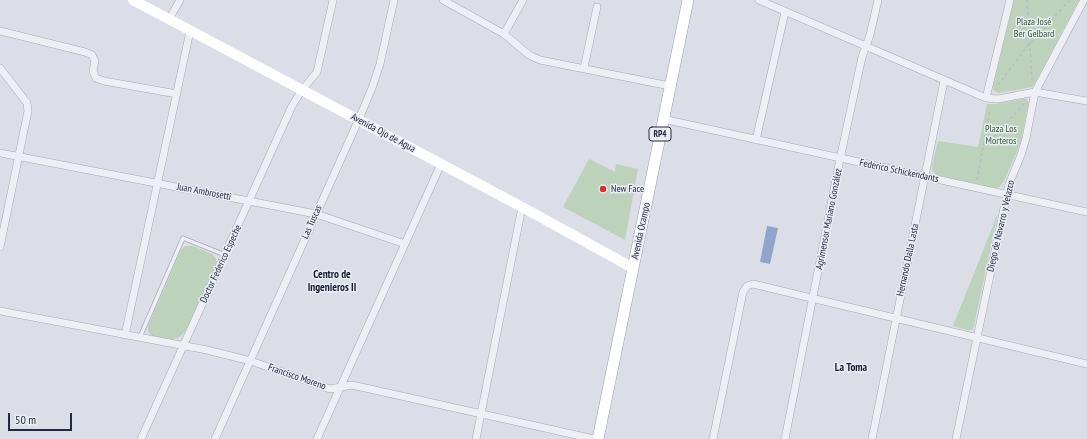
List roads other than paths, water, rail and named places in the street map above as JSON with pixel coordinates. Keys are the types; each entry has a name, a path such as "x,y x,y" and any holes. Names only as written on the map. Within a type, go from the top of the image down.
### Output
{"main road":[{"name":"Avenida Ojo de Agua","path":"133,0 522,207 633,268"},
{"name":"Avenida Ocampo","path":"598,439 688,0"}],"street":[{"path":"169,19 180,0"},
{"name":"Doctor Federico Espeche","path":"141,439 292,106 302,90 317,72 333,0"},
{"name":"Las Tuscas","path":"214,439 359,120 380,64 394,0"},
{"path":"443,0 504,34 529,55 540,60 670,86"},
{"path":"504,34 523,0"},
{"path":"758,0 986,98 998,99 1035,92 1087,101"},
{"name":"Agrimensor Mariano González","path":"785,439 840,159 862,57 870,35 878,0"},
{"path":"986,98 1010,0"},
{"name":"Diego de Navarro y Velazco","path":"956,439 1009,184 1021,155 1026,138 1035,92 1084,0"},
{"path":"584,68 597,7"},
{"path":"756,140 785,12"},
{"path":"0,31 92,55 95,61 92,71 96,78 177,94"},
{"path":"125,335 190,31"},
{"path":"0,68 27,103 28,111 0,247"},
{"name":"Hernando Dalla Lasta","path":"872,439 944,81"},
{"name":"Federico Schickendants","path":"664,119 840,159 925,176 1087,212"},
{"name":"Juan Ambrosetti","path":"0,153 316,214 405,244"},
{"path":"317,439 441,164"},
{"path":"476,439 522,207"},
{"path":"714,439 744,292 747,286 753,284 1087,364"},
{"name":"Francisco Moreno","path":"0,311 140,337 251,360 330,389 352,385 594,439"}],"lane":[{"path":"140,337 183,238 225,255"}],"water":[{"path":"767,226 778,228 770,264 760,262"}],"place":[{"name":"New Face","path":"603,189"}],"district":[{"name":"Centro de Ingenieros II","path":"332,281"},
{"name":"La Toma","path":"851,368"}],"park label":[{"name":"Plaza José Ber Gelbard","path":"1034,28"},
{"name":"Plaza Los Morteros","path":"1001,134"}]}
